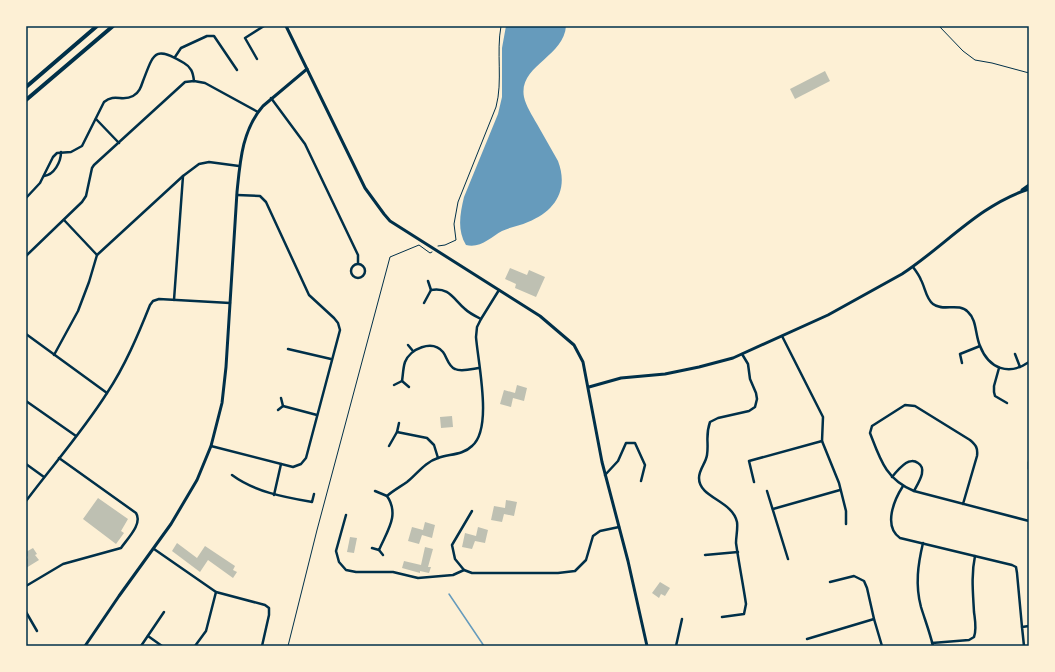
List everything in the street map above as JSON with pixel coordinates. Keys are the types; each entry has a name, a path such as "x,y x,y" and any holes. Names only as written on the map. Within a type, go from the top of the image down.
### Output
{"highway":[{"path":"26,87 97,26"},
{"path":"26,100 113,26"}],"street":[{"path":"257,59 245,38 264,26"},
{"path":"286,26 365,188 390,221 540,316 574,345 584,362 602,462 647,646"},
{"path":"175,57 181,48 207,36 214,36 237,70"},
{"path":"26,198 37,187 53,157 57,153 71,152 82,146 104,102 108,99 116,97 128,98 137,93 152,57 162,53 175,57 187,64 192,69 194,80"},
{"path":"85,646 119,596 154,549 189,494 197,480 211,446 222,404 226,367 239,166 245,139 258,112 271,98 307,69"},
{"path":"26,256 64,220 86,196 94,165 185,82 194,80 205,83 258,112"},
{"path":"271,98 305,144 358,255 358,264"},
{"path":"96,119 119,143"},
{"path":"44,176 52,173 61,158 61,152"},
{"path":"54,355 78,311 97,255 194,167 203,162 239,166"},
{"path":"174,300 183,176"},
{"path":"1021,192 1029,185"},
{"path":"589,387 621,378 665,374 699,367 742,354 840,309 913,267 953,234 986,210 1029,189"},
{"path":"211,446 293,467 301,464 306,458 331,359 340,330 338,323 309,295 264,199 260,196 237,194"},
{"path":"64,220 97,255"},
{"path":"358,264 364,266 364,274 361,277 355,278 350,270 353,265 358,264"},
{"path":"913,267 921,278 928,299 931,303 935,306 941,307 960,307 967,311 972,318 980,346 987,359 999,368 1011,369 1020,367 1029,362"},
{"path":"424,303 431,290 428,281"},
{"path":"431,290 437,289 447,292 466,310 481,319"},
{"path":"387,496 395,488 406,483 427,463 438,458 454,455 468,450 480,438 484,414 476,337 477,327 499,289"},
{"path":"26,501 107,393 137,336 153,301 159,299 230,303"},
{"path":"26,334 107,393"},
{"path":"782,336 822,417 822,441 839,483 846,512 846,524"},
{"path":"408,345 413,352"},
{"path":"394,386 402,381 405,362 413,352 426,346 436,347 443,352 454,369 479,368"},
{"path":"962,363 960,354 980,346"},
{"path":"288,348 331,359"},
{"path":"722,617 744,614 746,604 736,541 737,521 729,508 701,487 699,480 700,473 707,456 707,430 710,422 718,418 749,411 755,407 757,399 756,393 750,379 748,364 742,354"},
{"path":"1015,354 1020,367"},
{"path":"999,368 994,392 996,396 1006,403"},
{"path":"402,381 409,387"},
{"path":"281,398 283,406"},
{"path":"26,401 76,436"},
{"path":"963,504 977,456 978,450 976,445 910,404 905,405 872,426 870,433 883,465 892,477 902,486 914,491 963,504 1029,521"},
{"path":"283,406 317,415"},
{"path":"278,410 283,406"},
{"path":"389,446 397,432 399,423"},
{"path":"397,432 428,438 434,445 438,458"},
{"path":"754,482 749,461 822,441"},
{"path":"605,475 618,461 626,443 635,443 645,465 641,481"},
{"path":"26,586 62,564 121,548 138,522 138,516 136,513 59,458"},
{"path":"892,477 905,464 910,461 917,462 922,467 923,471 914,491"},
{"path":"1029,462 1029,469"},
{"path":"26,464 44,477"},
{"path":"274,495 282,464"},
{"path":"232,476 242,483 274,495 312,502 314,494"},
{"path":"902,486 892,506 892,530 900,538 1012,565 1016,568 1024,646"},
{"path":"773,509 840,490"},
{"path":"375,491 387,496 393,507 394,513 379,550"},
{"path":"767,491 788,559"},
{"path":"472,511 452,545 455,559 464,570 472,573 558,573 575,571 586,560 593,536 600,531 619,527"},
{"path":"346,515 336,551 339,562 346,570 356,572 393,572 418,578 453,575 464,570"},
{"path":"923,543 917,573 918,589 921,606 933,645 970,640 974,637 975,628 972,573 975,556"},
{"path":"372,548 379,550 383,555"},
{"path":"154,549 216,592 265,604 269,608 269,615 262,646"},
{"path":"705,556 738,552"},
{"path":"830,582 854,576 864,581 882,646"},
{"path":"195,646 206,631 216,592"},
{"path":"26,612 37,631"},
{"path":"141,646 164,612"},
{"path":"676,646 682,619"},
{"path":"807,639 874,619"},
{"path":"1022,627 1029,626"},
{"path":"148,636 162,646"}],"path":[{"path":"438,246 445,245 456,240 454,224 458,202 498,101 501,26"},
{"path":"939,26 963,51 975,60 1029,73"},
{"path":"288,646 317,530 390,257 418,246 430,253"}],"water":[{"path":"506,26 566,26 563,37 558,46 534,69 524,86 524,97 528,107 558,161 562,181 557,198 546,212 525,223 508,228 481,244 471,246 466,245 461,234 461,210 464,197 498,114 502,97 502,48"}],"building":[{"path":"825,71 830,81 795,99 790,89"},
{"path":"510,268 527,275 529,270 545,277 536,297 515,288 516,284 505,279"},
{"path":"517,385 527,388 524,401 513,398 511,407 500,404 504,390 515,393"},
{"path":"452,416 453,427 441,428 440,417"},
{"path":"98,498 128,519 121,531 124,533 116,544 83,519"},
{"path":"506,500 517,502 514,516 504,514 502,522 491,520 494,506 505,508"},
{"path":"425,522 435,525 432,538 422,535 419,544 408,541 412,527 423,530"},
{"path":"478,527 488,530 485,543 475,541 472,549 462,547 465,533 476,536"},
{"path":"350,537 357,538 354,553 347,552"},
{"path":"177,543 197,558 205,546 235,566 233,570 237,572 233,578 208,560 200,572 172,551"},
{"path":"425,547 433,549 428,567 431,567 429,573 420,571 420,573 402,568 404,561 421,565"},
{"path":"33,548 37,554 35,555 39,560 26,568 26,560 28,558 26,552"},
{"path":"660,582 670,588 665,596 661,594 659,598 652,593"}],"waterway":[{"path":"449,594 484,646"}]}
